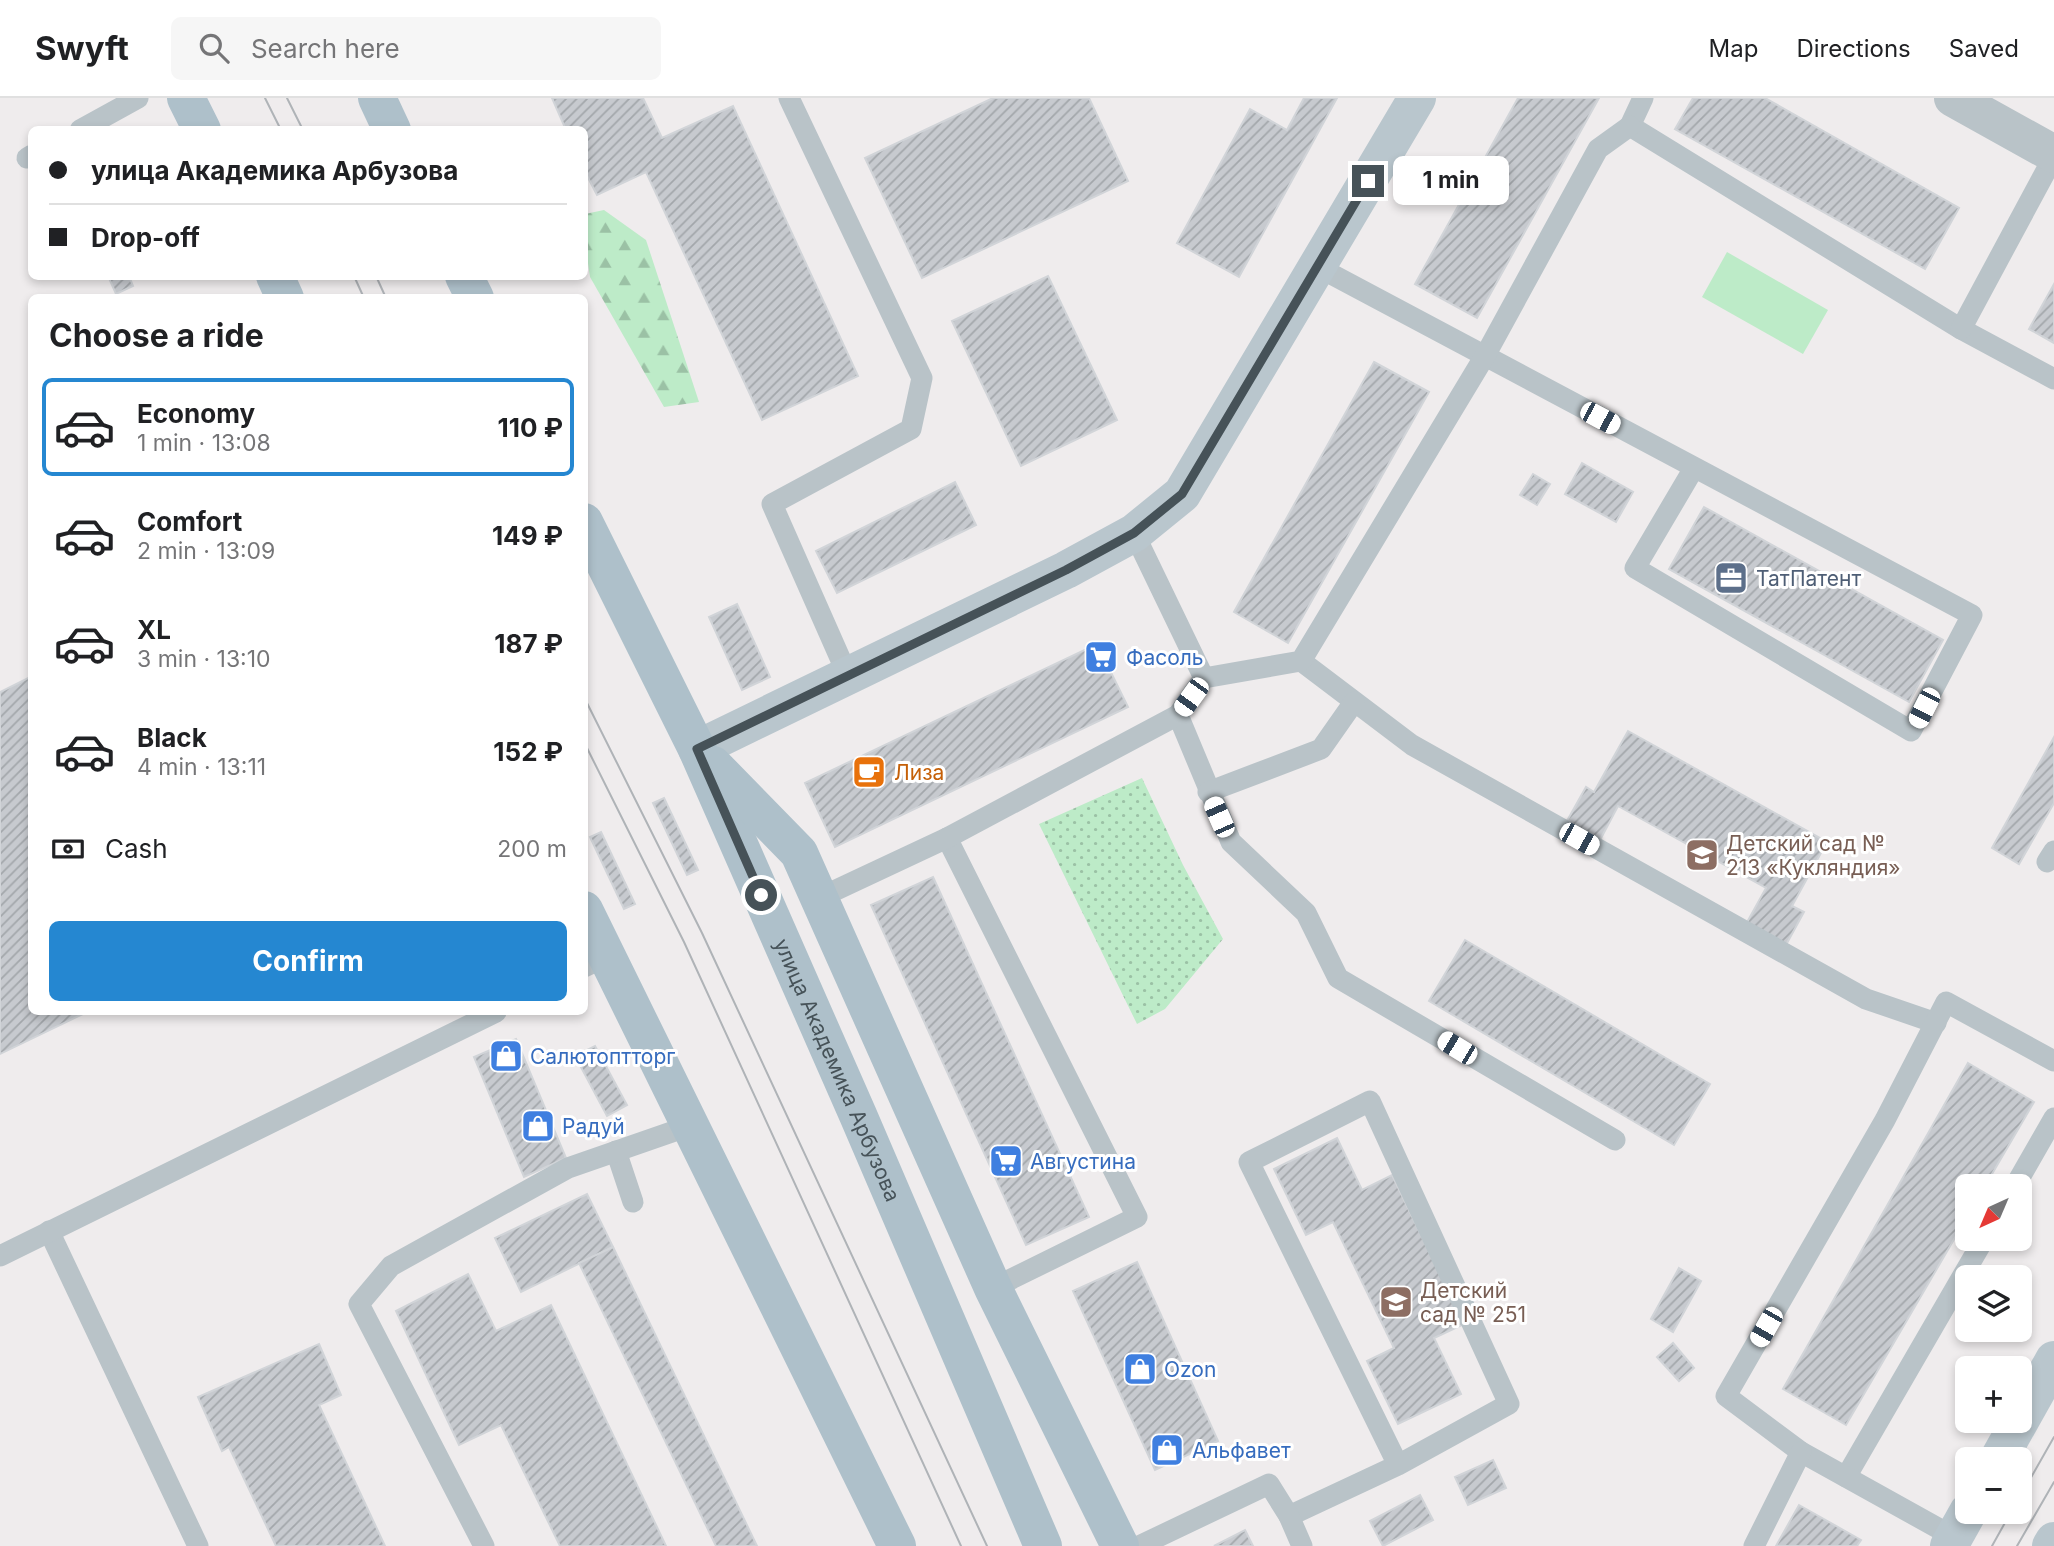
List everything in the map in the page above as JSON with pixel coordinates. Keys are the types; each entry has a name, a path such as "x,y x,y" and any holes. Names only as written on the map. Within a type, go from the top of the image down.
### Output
{"main road":[{"path":"186,98 200,126"},
{"path":"377,98 391,126"},
{"name":"улица Академика Арбузова","path":"588,530 697,749 1043,1546"},
{"path":"697,749 799,853 993,1287 1121,1546"},
{"path":"588,927 596,961 689,1126 897,1546"}],"street":[{"path":"697,749 1066,570 1134,533 1182,494 1417,98"},
{"path":"1953,98 2054,155"},
{"path":"2005,1447 2054,1360"},
{"path":"2051,1546 2054,1541"}],"lane":[{"path":"87,126 138,98"},
{"path":"789,98 922,378 911,429 772,504 848,676"},
{"path":"1301,661 1486,354 1598,149 1630,126 1643,98"},
{"path":"1630,126 1961,329 2054,379"},
{"path":"1961,329 2054,155"},
{"path":"1318,267 1486,354 1972,615 1912,731 1635,568 1694,468"},
{"path":"1134,533 1204,678"},
{"path":"819,898 947,838 1178,715 1204,678 1301,661 1412,745 1866,999 1936,1023"},
{"path":"1208,792 1321,749 1354,702"},
{"path":"1178,715 1231,842 1306,913 1338,978 1615,1140"},
{"path":"947,838 1137,1217 993,1287"},
{"path":"1957,1532 1801,1452 1726,1396 1885,1120 1946,1002 2054,1061"},
{"path":"0,1256 490,1015"},
{"path":"1289,1517 1398,1465 1509,1404 1370,1101 1249,1163 1398,1465"},
{"path":"2022,1174 2054,1118"},
{"path":"485,1546 359,1304 391,1266 568,1168 689,1126"},
{"path":"616,1151 634,1202"},
{"path":"49,1231 198,1546"},
{"path":"1846,1477 1977,1251"},
{"path":"1754,1546 1801,1452"},
{"path":"1139,1546 1269,1484 1289,1517 1302,1546"}],"green space":[{"path":"604,210 646,240 699,402 664,407 590,277 588,213"},
{"path":"1727,252 1828,310 1803,354 1702,297"},
{"path":"1142,778 1183,865 1223,939 1165,1009 1137,1024 1039,824"}],"building":[{"path":"552,98 643,98 662,138 733,106 858,376 762,420 646,172 597,195 588,178 588,126 564,126"},
{"path":"993,98 1089,98 1128,181 922,278 865,158"},
{"path":"1304,98 1337,98 1239,277 1177,243 1250,109 1287,130"},
{"path":"1518,98 1599,98 1477,318 1415,284"},
{"path":"1693,98 1765,98 1959,208 1925,269 1675,129"},
{"path":"1048,276 1117,420 1021,466 952,321"},
{"path":"110,280 131,280 133,286 116,294"},
{"path":"2054,284 2054,343 2029,329"},
{"path":"1374,362 1429,392 1288,643 1234,612"},
{"path":"1582,463 1633,492 1616,522 1565,494"},
{"path":"1533,474 1550,484 1537,505 1520,495"},
{"path":"955,482 976,525 837,593 816,551"},
{"path":"1704,507 1943,640 1909,702 1669,569"},
{"path":"737,604 770,677 742,690 709,617"},
{"path":"1097,644 1128,707 835,847 805,783"},
{"path":"28,678 28,1015 81,1015 0,1054 0,692"},
{"path":"1628,731 1827,842 1792,906 1804,912 1786,945 1746,924 1766,888 1618,806 1600,840 1567,821 1586,787 1594,792"},
{"path":"2054,737 2054,803 2019,864 1992,848"},
{"path":"664,798 698,870 687,875 653,803"},
{"path":"601,832 635,904 624,909 590,837"},
{"path":"933,877 1089,1217 1026,1245 871,905"},
{"path":"1465,940 1710,1084 1674,1145 1429,1001"},
{"path":"516,1039 566,1158 524,1177 474,1057"},
{"path":"595,1046 627,1105 607,1116 575,1056"},
{"path":"1968,1063 2034,1102 1992,1174 1955,1174 1955,1238 1846,1425 1783,1389"},
{"path":"1337,1138 1362,1190 1392,1175 1464,1324 1434,1338 1461,1394 1398,1424 1367,1361 1394,1348 1333,1222 1306,1235 1274,1169"},
{"path":"587,1194 613,1247 521,1292 495,1238"},
{"path":"613,1247 757,1546 716,1546 579,1263"},
{"path":"1137,1262 1218,1441 1155,1470 1073,1291"},
{"path":"1679,1268 1701,1281 1673,1332 1651,1319"},
{"path":"468,1274 496,1331 551,1305 666,1546 560,1546 501,1425 459,1445 396,1311"},
{"path":"1673,1343 1694,1368 1679,1381 1657,1357"},
{"path":"319,1344 341,1395 319,1405 385,1546 276,1546 229,1447 222,1451 198,1397"},
{"path":"1493,1460 1506,1488 1468,1505 1455,1477"},
{"path":"1420,1495 1433,1520 1383,1546 1370,1521"},
{"path":"1799,1505 1861,1540 1857,1546 1776,1546"},
{"path":"1245,1530 1253,1546 1214,1546"}],"tram line":[{"path":"265,98 279,126"},
{"path":"287,98 301,126"},
{"path":"356,280 362,294"},
{"path":"378,280 384,294"},
{"path":"588,705 702,933 987,1546"},
{"path":"588,750 684,942 961,1546"},
{"path":"2032,1476 2054,1437"},
{"path":"2017,1546 2054,1482"},
{"path":"1992,1546 2004,1524"}],"place":[{"name":"ТатПатент","path":"1731,578"},
{"name":"Фасоль","path":"1101,657"},
{"name":"Лиза","path":"869,772"},
{"name":"Детский сад № 213 «Кукляндия»","path":"1702,855"},
{"name":"Салютоптторг","path":"506,1056"},
{"name":"Радуй","path":"538,1126"},
{"name":"Августина","path":"1006,1161"},
{"name":"Детский сад № 251","path":"1396,1302"},
{"name":"Ozon","path":"1140,1369"},
{"name":"Альфавет","path":"1167,1450"}],"route":[{"path":"761,895 697,749 1066,570 1134,533 1182,494 1368,181"}]}
